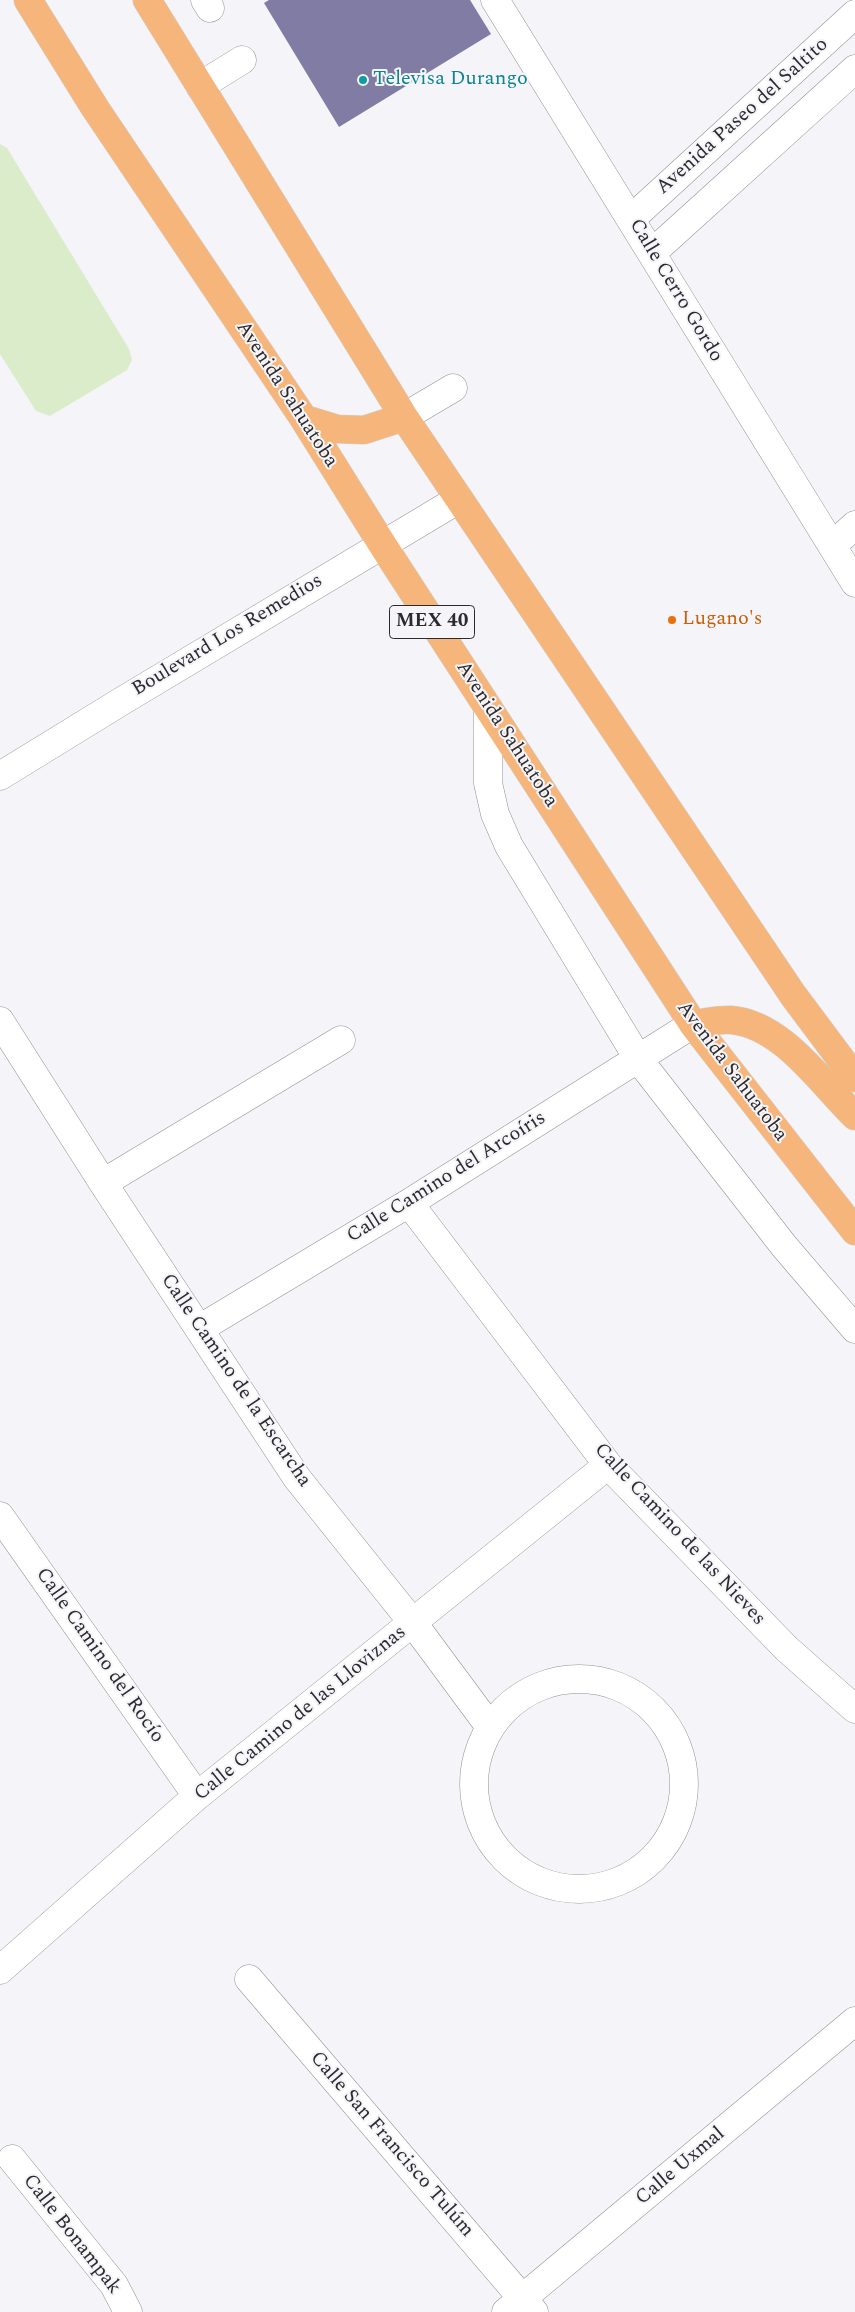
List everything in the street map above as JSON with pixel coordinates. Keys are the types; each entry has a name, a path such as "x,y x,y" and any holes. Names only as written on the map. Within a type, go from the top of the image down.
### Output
{"main road":[{"name":"Avenida Sahuatoba","path":"28,0 94,108 304,419 488,709 693,1024 855,1231"},
{"path":"148,0 404,418 793,996 855,1078"},
{"path":"304,419 337,429 364,430 404,418"},
{"path":"693,1024 730,1020 753,1024 772,1034 814,1072 855,1116"}],"street":[{"name":"Calle Cerro Gordo","path":"495,0 855,583"},
{"name":"Avenida Paseo del Saltito","path":"631,219 855,14"},
{"path":"200,86 242,60"},
{"name":"Avenida Paseo del Saltito","path":"652,253 855,69"},
{"path":"404,418 453,388"},
{"name":"Boulevard Los Remedios","path":"0,776 458,499"},
{"path":"832,546 855,525"},
{"path":"488,709 488,784 495,814 509,846 638,1060 784,1246 855,1329"},
{"name":"Calle Camino de la Escarcha","path":"0,1021 103,1183 297,1478 413,1623 490,1727"},
{"name":"Calle Camino del Arcoíris","path":"200,1329 409,1203 693,1024"},
{"path":"103,1183 341,1040"},
{"name":"Calle Camino de las Nieves","path":"409,1203 608,1465 787,1649 855,1709"},
{"name":"Calle Camino de las Lloviznas","path":"2,1963 197,1796 608,1465"},
{"name":"Calle Camino del Rocío","path":"0,1516 197,1796"},
{"path":"591,1679 628,1691 659,1714 679,1748 685,1786 677,1824 656,1857 624,1880 586,1890 548,1886 513,1868 488,1839 474,1802 475,1763 490,1727 517,1699 552,1682 591,1679"},
{"name":"Calle San Francisco Tulúm","path":"249,1978 521,2307"},
{"name":"Calle Uxmal","path":"521,2307 855,2021"},
{"name":"Calle Bonampak","path":"12,2159 114,2285 128,2312"}],"green space":[{"path":"0,144 7,148 129,349 132,360 127,370 50,416 36,411 0,354"}],"building":[{"name":"Televisa Durango","path":"269,0 470,0 491,34 339,127 264,3"}],"place":[{"name":"Televisa Durango","path":"363,80"},
{"name":"Lugano's","path":"672,620"}]}
